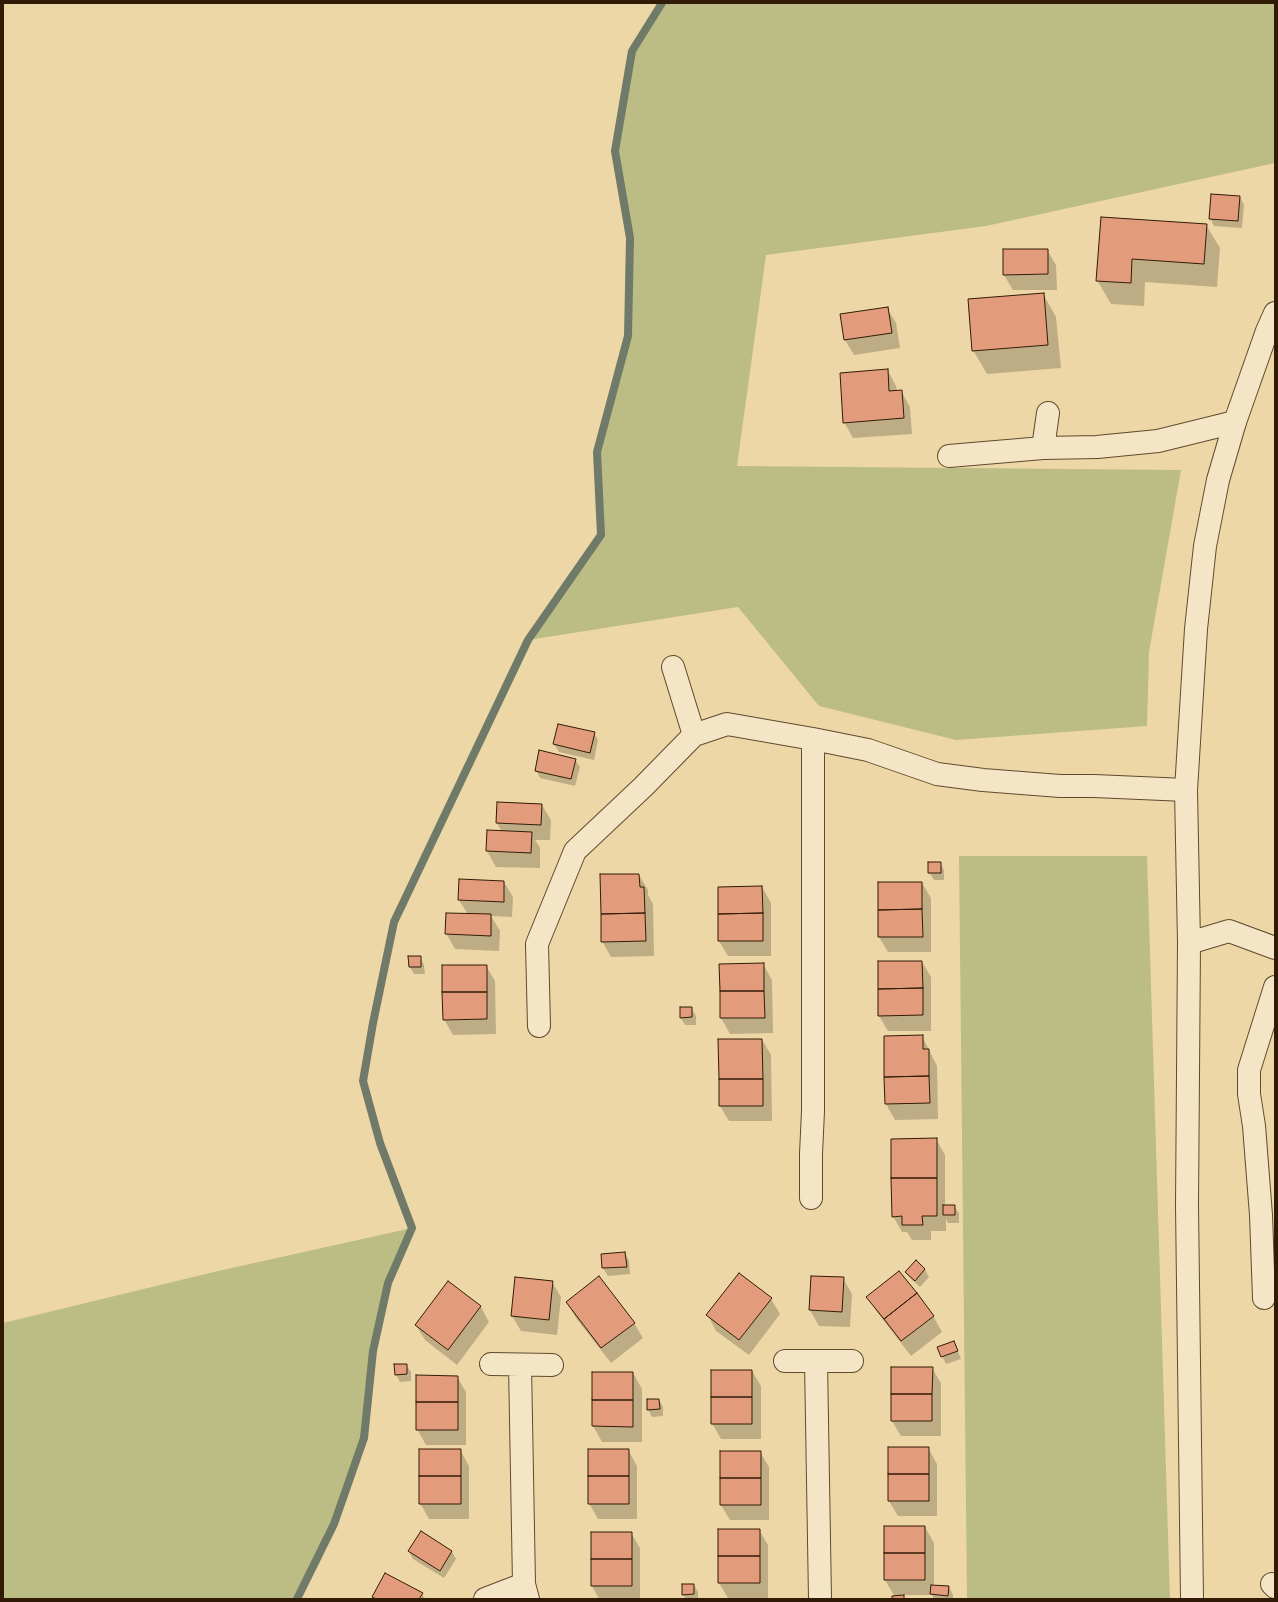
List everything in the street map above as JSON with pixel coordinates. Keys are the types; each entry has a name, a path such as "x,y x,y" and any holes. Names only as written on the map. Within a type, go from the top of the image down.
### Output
{"street":[{"path":"1192,1599 1187,1204 1189,943 1186,790 1196,628 1205,546 1218,480 1235,422 1267,331 1275,313"},
{"path":"1043,448 1048,413"},
{"path":"949,456 1043,448 1097,447 1158,441 1235,422"},
{"path":"673,667 694,735"},
{"path":"539,1026 537,944 575,851 643,788 694,735 727,724 868,750 937,774 983,780 1060,786 1102,786 1186,790"},
{"path":"810,1198 810,1154 813,1111 813,739"},
{"path":"1189,943 1229,931 1275,948"},
{"path":"1264,1298 1261,1215 1254,1126 1249,1094 1249,1070 1275,987"},
{"path":"785,1361 852,1361"},
{"path":"816,1361 820,1599"},
{"path":"491,1364 552,1365"},
{"path":"486,1599 526,1591 520,1365"}],"green space":[{"path":"662,3 1275,3 1275,163 986,226 766,255 737,466 1181,470 1149,652 1147,726 956,740 819,706 738,607 528,640 601,535 597,452 628,336 630,238 615,151 632,51"},
{"path":"959,856 1147,856 1170,1599 967,1599"},
{"path":"412,1228 388,1283 373,1351 364,1438 334,1524 297,1599 3,1599 3,1323 218,1271"}],"building":[{"path":"1211,194 1240,196 1238,221 1209,219"},
{"path":"1101,217 1207,224 1204,264 1132,259 1131,283 1096,281"},
{"path":"1003,249 1048,249 1048,274 1003,275"},
{"path":"1044,293 1048,345 972,351 968,299"},
{"path":"888,307 892,333 844,340 840,314"},
{"path":"888,369 889,391 902,390 904,418 843,423 840,373"},
{"path":"558,724 595,732 590,753 553,744"},
{"path":"539,750 576,759 571,779 535,771"},
{"path":"497,802 542,804 541,825 496,823"},
{"path":"487,830 532,832 531,853 486,851"},
{"path":"928,862 941,862 941,873 928,873"},
{"path":"600,874 639,874 640,887 644,887 645,913 601,914"},
{"path":"459,879 504,881 504,902 458,900"},
{"path":"878,882 922,882 922,909 878,910"},
{"path":"762,886 763,913 718,914 718,887"},
{"path":"922,909 923,937 878,937 878,910"},
{"path":"446,913 491,914 491,936 445,934"},
{"path":"645,913 646,941 601,942 601,914"},
{"path":"763,913 763,941 718,941 718,914"},
{"path":"408,956 421,956 421,967 409,967"},
{"path":"878,961 922,961 923,988 878,989"},
{"path":"764,963 764,991 720,991 719,964"},
{"path":"442,965 487,965 487,992 442,992"},
{"path":"923,988 923,1015 878,1016 878,989"},
{"path":"720,991 764,991 765,1018 720,1018"},
{"path":"442,992 487,992 487,1019 443,1020"},
{"path":"680,1007 692,1007 692,1017 680,1018"},
{"path":"923,1035 923,1049 929,1049 929,1076 884,1077 884,1036"},
{"path":"718,1039 762,1039 763,1079 719,1079"},
{"path":"929,1076 930,1103 885,1104 884,1077"},
{"path":"719,1079 763,1079 763,1106 719,1106"},
{"path":"937,1138 937,1178 891,1178 891,1139"},
{"path":"891,1178 937,1178 937,1216 922,1216 923,1225 902,1225 902,1216 892,1217"},
{"path":"943,1205 955,1205 955,1215 943,1215"},
{"path":"625,1252 627,1267 602,1268 601,1254"},
{"path":"916,1260 925,1269 915,1281 905,1272"},
{"path":"899,1271 917,1293 884,1319 866,1297"},
{"path":"739,1273 772,1298 739,1340 706,1315"},
{"path":"599,1276 635,1323 601,1348 566,1302"},
{"path":"811,1276 844,1277 842,1312 809,1310"},
{"path":"515,1277 553,1281 549,1320 511,1316"},
{"path":"448,1281 481,1306 448,1350 415,1325"},
{"path":"917,1293 934,1316 901,1341 884,1319"},
{"path":"954,1341 958,1351 941,1357 937,1347"},
{"path":"394,1364 407,1364 407,1374 395,1375"},
{"path":"891,1367 933,1367 932,1394 891,1394"},
{"path":"711,1370 752,1370 752,1397 711,1397"},
{"path":"592,1372 633,1372 633,1400 592,1400"},
{"path":"416,1375 458,1376 458,1402 416,1402"},
{"path":"891,1394 932,1394 932,1421 891,1421"},
{"path":"711,1397 752,1397 752,1424 711,1424"},
{"path":"647,1399 659,1399 660,1409 647,1410"},
{"path":"592,1400 633,1400 633,1427 592,1426"},
{"path":"416,1402 458,1402 458,1430 416,1430"},
{"path":"888,1447 929,1447 929,1474 888,1474"},
{"path":"419,1449 461,1449 461,1476 419,1476"},
{"path":"588,1449 629,1449 629,1476 588,1476"},
{"path":"720,1451 761,1451 761,1478 720,1478"},
{"path":"888,1474 929,1474 929,1501 888,1501"},
{"path":"419,1476 461,1476 461,1504 419,1504"},
{"path":"588,1476 629,1476 629,1504 588,1504"},
{"path":"720,1478 761,1478 761,1505 720,1505"},
{"path":"884,1526 925,1526 925,1553 884,1553"},
{"path":"718,1529 760,1529 760,1556 718,1556"},
{"path":"421,1531 452,1551 440,1571 408,1551"},
{"path":"591,1532 632,1532 632,1559 591,1559"},
{"path":"884,1553 925,1553 925,1580 884,1580"},
{"path":"718,1556 760,1556 760,1583 718,1583"},
{"path":"591,1559 632,1559 632,1586 591,1586"},
{"path":"385,1573 423,1593 419,1599 376,1599 372,1597"},
{"path":"682,1584 694,1584 694,1594 682,1595"},
{"path":"931,1585 949,1586 948,1596 930,1594"},
{"path":"904,1595 904,1599 892,1599 892,1596"}],"waterway":[{"path":"297,1599 334,1524 364,1438 373,1351 388,1283 412,1228 380,1143 363,1081 373,1023 394,922 528,640 601,535 597,452 628,336 630,238 615,151 632,51 662,3"}]}
